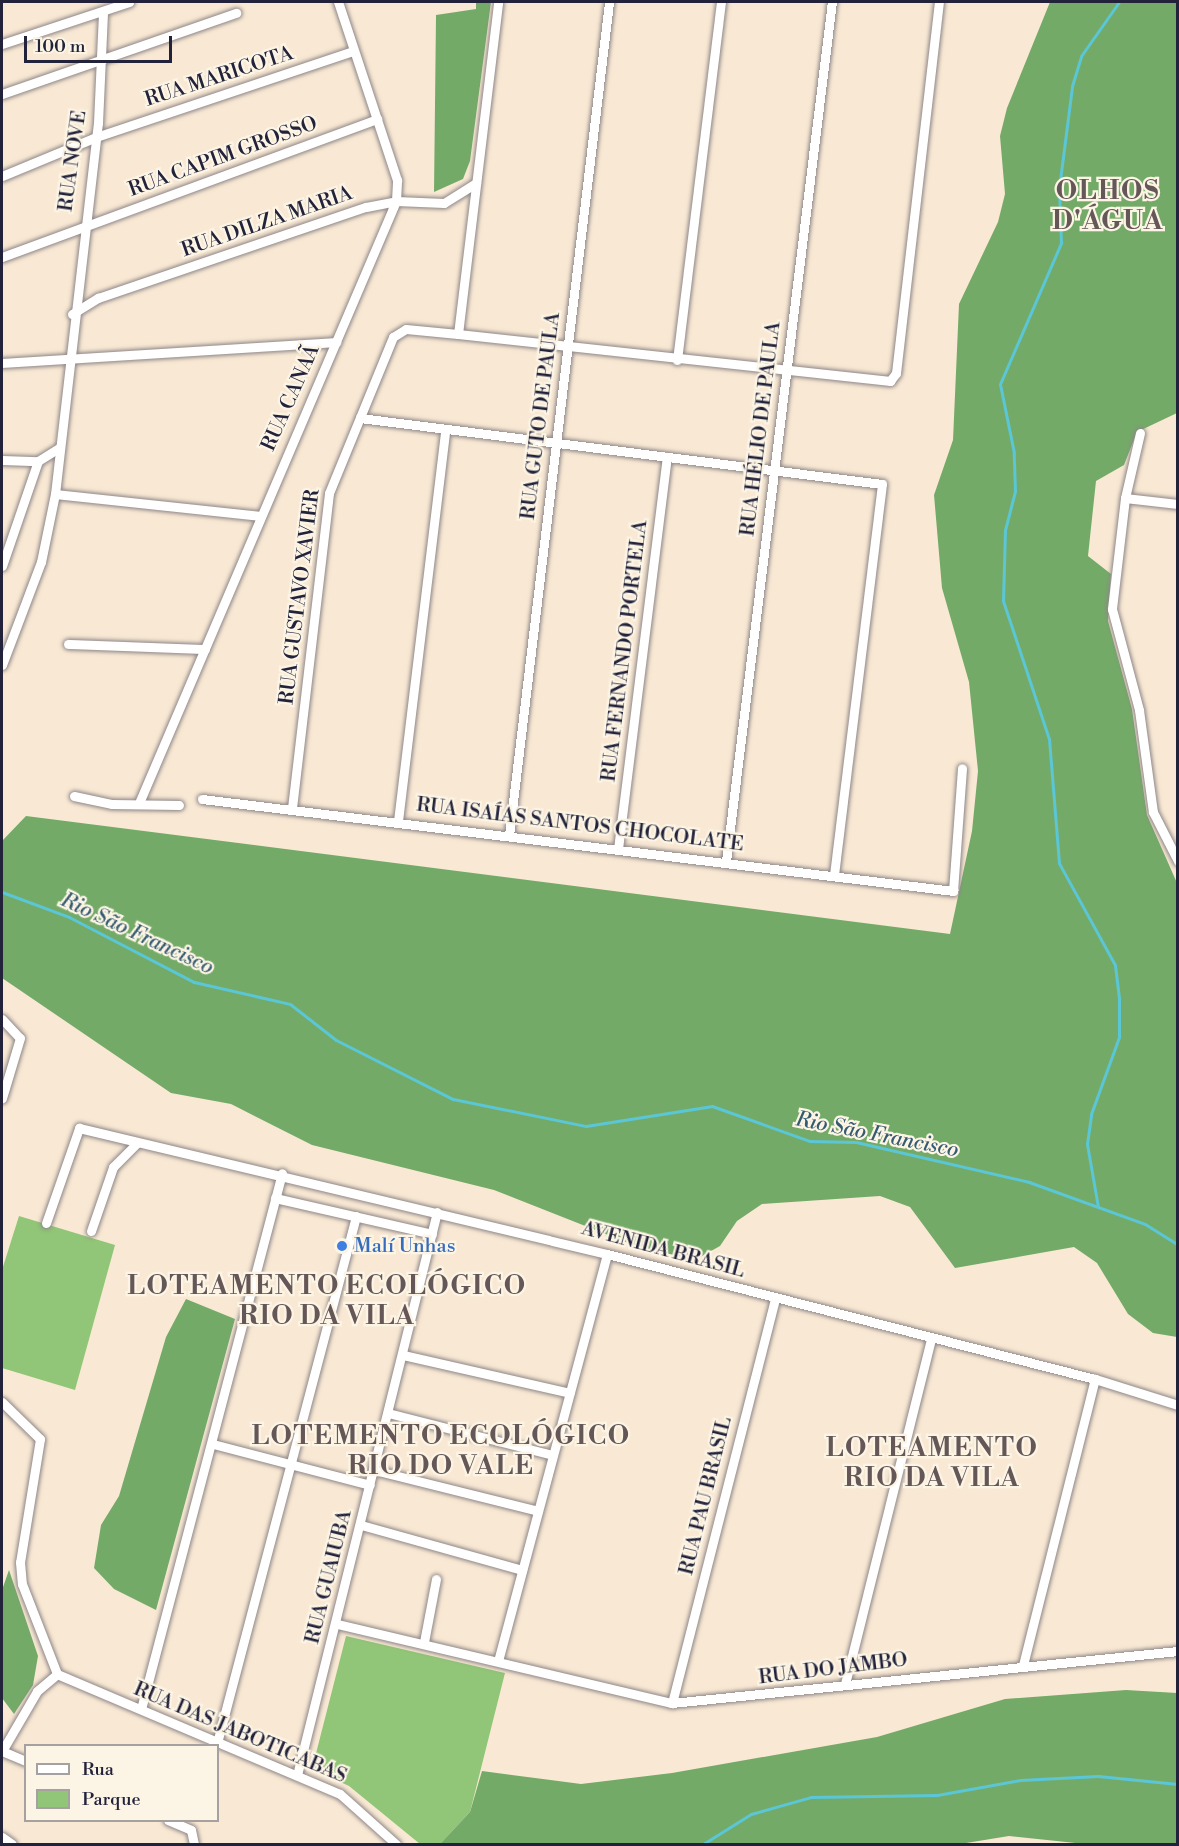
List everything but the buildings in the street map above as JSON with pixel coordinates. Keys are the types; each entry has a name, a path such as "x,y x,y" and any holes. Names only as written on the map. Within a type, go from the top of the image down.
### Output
{"street":[{"path":"2,44 103,12 115,4 129,2"},
{"name":"RUA CANAÃ","path":"140,803 396,201 397,180 338,2"},
{"path":"498,2 458,334 787,374 882,383 894,378 939,2"},
{"name":"RUA GUTO DE PAULA","path":"509,835 609,2"},
{"path":"677,360 721,2"},
{"name":"RUA HÉLIO DE PAULA","path":"726,861 832,2"},
{"name":"RUA NOVE","path":"2,665 41,562 55,494 67,357 82,229 96,137 103,12"},
{"path":"2,94 101,57 236,13"},
{"name":"RUA MARICOTA","path":"2,176 96,137 353,51"},
{"name":"RUA CAPIM GROSSO","path":"2,257 377,119"},
{"name":"RUA DILZA MARIA","path":"72,314 98,298 396,201 444,203 476,183"},
{"name":"RUA GUSTAVO XAVIER","path":"292,808 329,493 398,331 458,334"},
{"path":"2,363 67,357 336,342"},
{"path":"360,418 882,484 834,874"},
{"path":"398,821 445,430"},
{"path":"1140,434 1125,498 1114,623 1139,710 1153,812 1178,861"},
{"path":"2,460 38,461 59,448"},
{"name":"RUA FERNANDO PORTELA","path":"618,849 667,457"},
{"path":"2,566 38,461"},
{"path":"55,494 261,516"},
{"path":"1125,498 1178,504"},
{"path":"68,644 205,650"},
{"name":"RUA ISAÍAS SANTOS CHOCOLATE","path":"202,799 834,874 953,891 962,768"},
{"path":"74,796 179,805"},
{"path":"2,1019 20,1038 2,1098"},
{"name":"AVENIDA BRASIL","path":"46,1223 79,1128 136,1144 282,1173 607,1254 931,1339 1095,1379 1178,1405"},
{"path":"91,1231 113,1167 136,1144"},
{"path":"141,1710 213,1444 282,1173"},
{"path":"275,1198 432,1234"},
{"name":"RUA GUAIUBA","path":"297,1775 337,1624 437,1212"},
{"path":"217,1743 356,1216"},
{"path":"498,1661 607,1254"},
{"name":"RUA PAU BRASIL","path":"672,1703 775,1298"},
{"path":"845,1684 931,1339"},
{"path":"403,1355 570,1393"},
{"path":"1023,1665 1095,1379"},
{"path":"2,1402 40,1439 20,1562 22,1584 57,1674 37,1691 2,1751 24,1760"},
{"path":"388,1413 554,1455"},
{"path":"213,1444 370,1485"},
{"path":"374,1470 538,1511"},
{"path":"361,1525 522,1570"},
{"path":"424,1642 436,1579"},
{"name":"RUA DO JAMBO","path":"337,1624 424,1642 672,1703 1023,1665 1178,1651"},
{"name":"RUA DAS JABOTICABAS","path":"57,1674 340,1794 396,1845"},
{"path":"171,1822 192,1830 194,1845"},
{"path":"2,1837 12,1845"}],"green space":[{"path":"476,2 491,2 470,161 463,179 434,192 436,15 476,9"},
{"path":"1050,2 1177,2 1177,413 1137,432 1124,465 1096,481 1088,556 1111,574 1108,621 1132,709 1147,815 1177,883 1177,1337 1153,1333 1128,1314 1097,1263 1074,1247 955,1268 910,1207 880,1196 762,1204 737,1221 720,1246 695,1260 636,1246 494,1190 312,1145 231,1104 171,1093 2,978 2,841 26,816 950,934 972,831 978,771 969,682 942,588 934,495 953,440 959,304 998,222 1005,194 1000,136 1007,108"},
{"path":"19,1216 115,1245 75,1390 2,1368 2,1270"},
{"path":"186,1299 235,1319 156,1610 114,1589 94,1568 101,1525 119,1496 166,1337"},
{"path":"9,1570 38,1656 33,1685 14,1714 2,1698 2,1590"},
{"path":"346,1636 505,1673 470,1812 440,1844 420,1844 349,1786 312,1769"},
{"path":"1126,1690 1177,1693 1177,1844 1085,1844 1009,1836 960,1844 440,1844 470,1812 482,1771 581,1784 672,1773 877,1737 1005,1699"}],"waterway":[{"path":"1098,1207 1087,1144 1091,1114 1119,1037 1119,998 1115,965 1059,863 1049,739 1003,601 1005,530 1015,491 1014,453 1000,384 1061,243 1059,188 1072,86 1081,56 1119,2"},
{"name":"Rio São Francisco","path":"2,892 69,917 194,982 290,1004 336,1040 453,1099 586,1126 712,1106 810,1141 856,1142 1029,1182 1145,1224 1178,1245"},
{"path":"703,1844 751,1814 811,1797 937,1795 1020,1780 1098,1776 1178,1784"}],"place":[{"name":"Malí Unhas","path":"342,1246"}],"district":[{"name":"OLHOS D'ÁGUA","path":"1108,206"},
{"name":"LOTEAMENTO ECOLÓGICO RIO DA VILA","path":"327,1302"},
{"name":"LOTEMENTO ECOLÓGICO RIO DO VALE","path":"441,1452"},
{"name":"LOTEAMENTO RIO DA VILA","path":"932,1464"}]}
